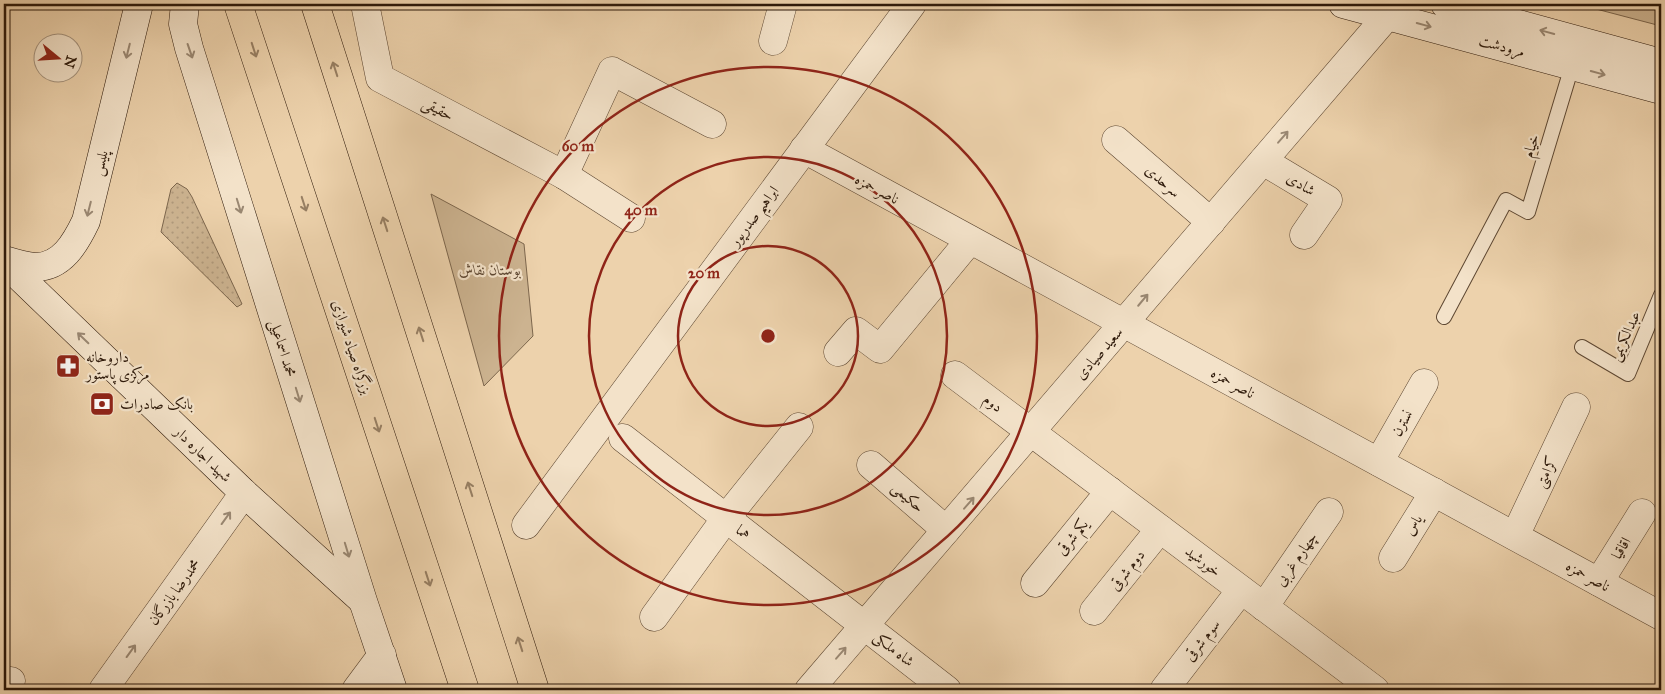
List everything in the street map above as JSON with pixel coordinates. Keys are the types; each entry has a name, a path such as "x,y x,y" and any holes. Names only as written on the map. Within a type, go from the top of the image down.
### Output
{"highway":[{"name":"بزرگراه صیاد شیرازی","path":"238,4 465,690"},
{"path":"314,4 535,690"}],"street":[{"name":"پلیس","path":"4,261 35,267 44,266 61,257 72,248 79,236 86,221 140,4"},
{"name":"محمد اسماعیلی","path":"185,4 184,24 189,48 363,601 393,690"},
{"name":"حقیقی","path":"365,4 380,78 564,175 631,218"},
{"path":"773,42 783,4"},
{"name":"ابراهیم صدرپور","path":"526,525 912,4"},
{"name":"مرودشت","path":"1343,4 1390,9 1572,66 1661,90"},
{"name":"مرودشت","path":"1445,4 1661,63"},
{"name":"سعید صیادی","path":"809,690 1211,222 1390,9"},
{"path":"564,175 612,71 712,124"},
{"name":"سرحدی","path":"1116,140 1211,222"},
{"name":"ناصر حمزه","path":"804,149 1661,616"},
{"name":"شادی","path":"1263,161 1328,200 1304,235"},
{"path":"838,352 856,331 880,349 970,240"},
{"name":"شهید اجاره دار","path":"4,261 244,493 363,601"},
{"name":"دوم","path":"955,375 1030,432"},
{"name":"نسترن","path":"1379,462 1424,383"},
{"name":"کرامتی","path":"1515,536 1576,407"},
{"path":"654,617 726,518 799,427"},
{"name":"خورشید","path":"1030,432 1375,690"},
{"name":"هما","path":"623,438 864,626"},
{"name":"حکیمی","path":"871,465 946,530"},
{"name":"یکم شرقی","path":"1035,583 1110,491"},
{"name":"یاس","path":"1393,558 1434,492"},
{"name":"محمدرضا بازرگان","path":"103,690 244,493"},
{"name":"چهارم غربی","path":"1264,607 1329,512"},
{"name":"اقاقیا","path":"1599,582 1642,513"},
{"name":"دوم شرقی","path":"1094,611 1160,529"},
{"name":"سوم شرقی","path":"1164,690 1241,590"},
{"name":"شاه ملکی","path":"864,626 947,690"},
{"path":"356,690 382,655"}],"lane":[{"name":"خیام","path":"1444,317 1506,200 1528,212 1572,66"},
{"name":"عبدالکریمی","path":"1582,347 1628,374 1661,295"}],"green space":[{"path":"1577,4 1661,4 1661,26"},
{"path":"177,183 187,189 192,197 242,304 237,307 161,232 171,189"},
{"name":"بوستان نقاش","path":"431,194 524,244 533,336 484,386"}],"place":[{"name":"داروخانه مرکزی پاستور","path":"68,366"},
{"name":"بانک صادرات","path":"102,404"}]}
